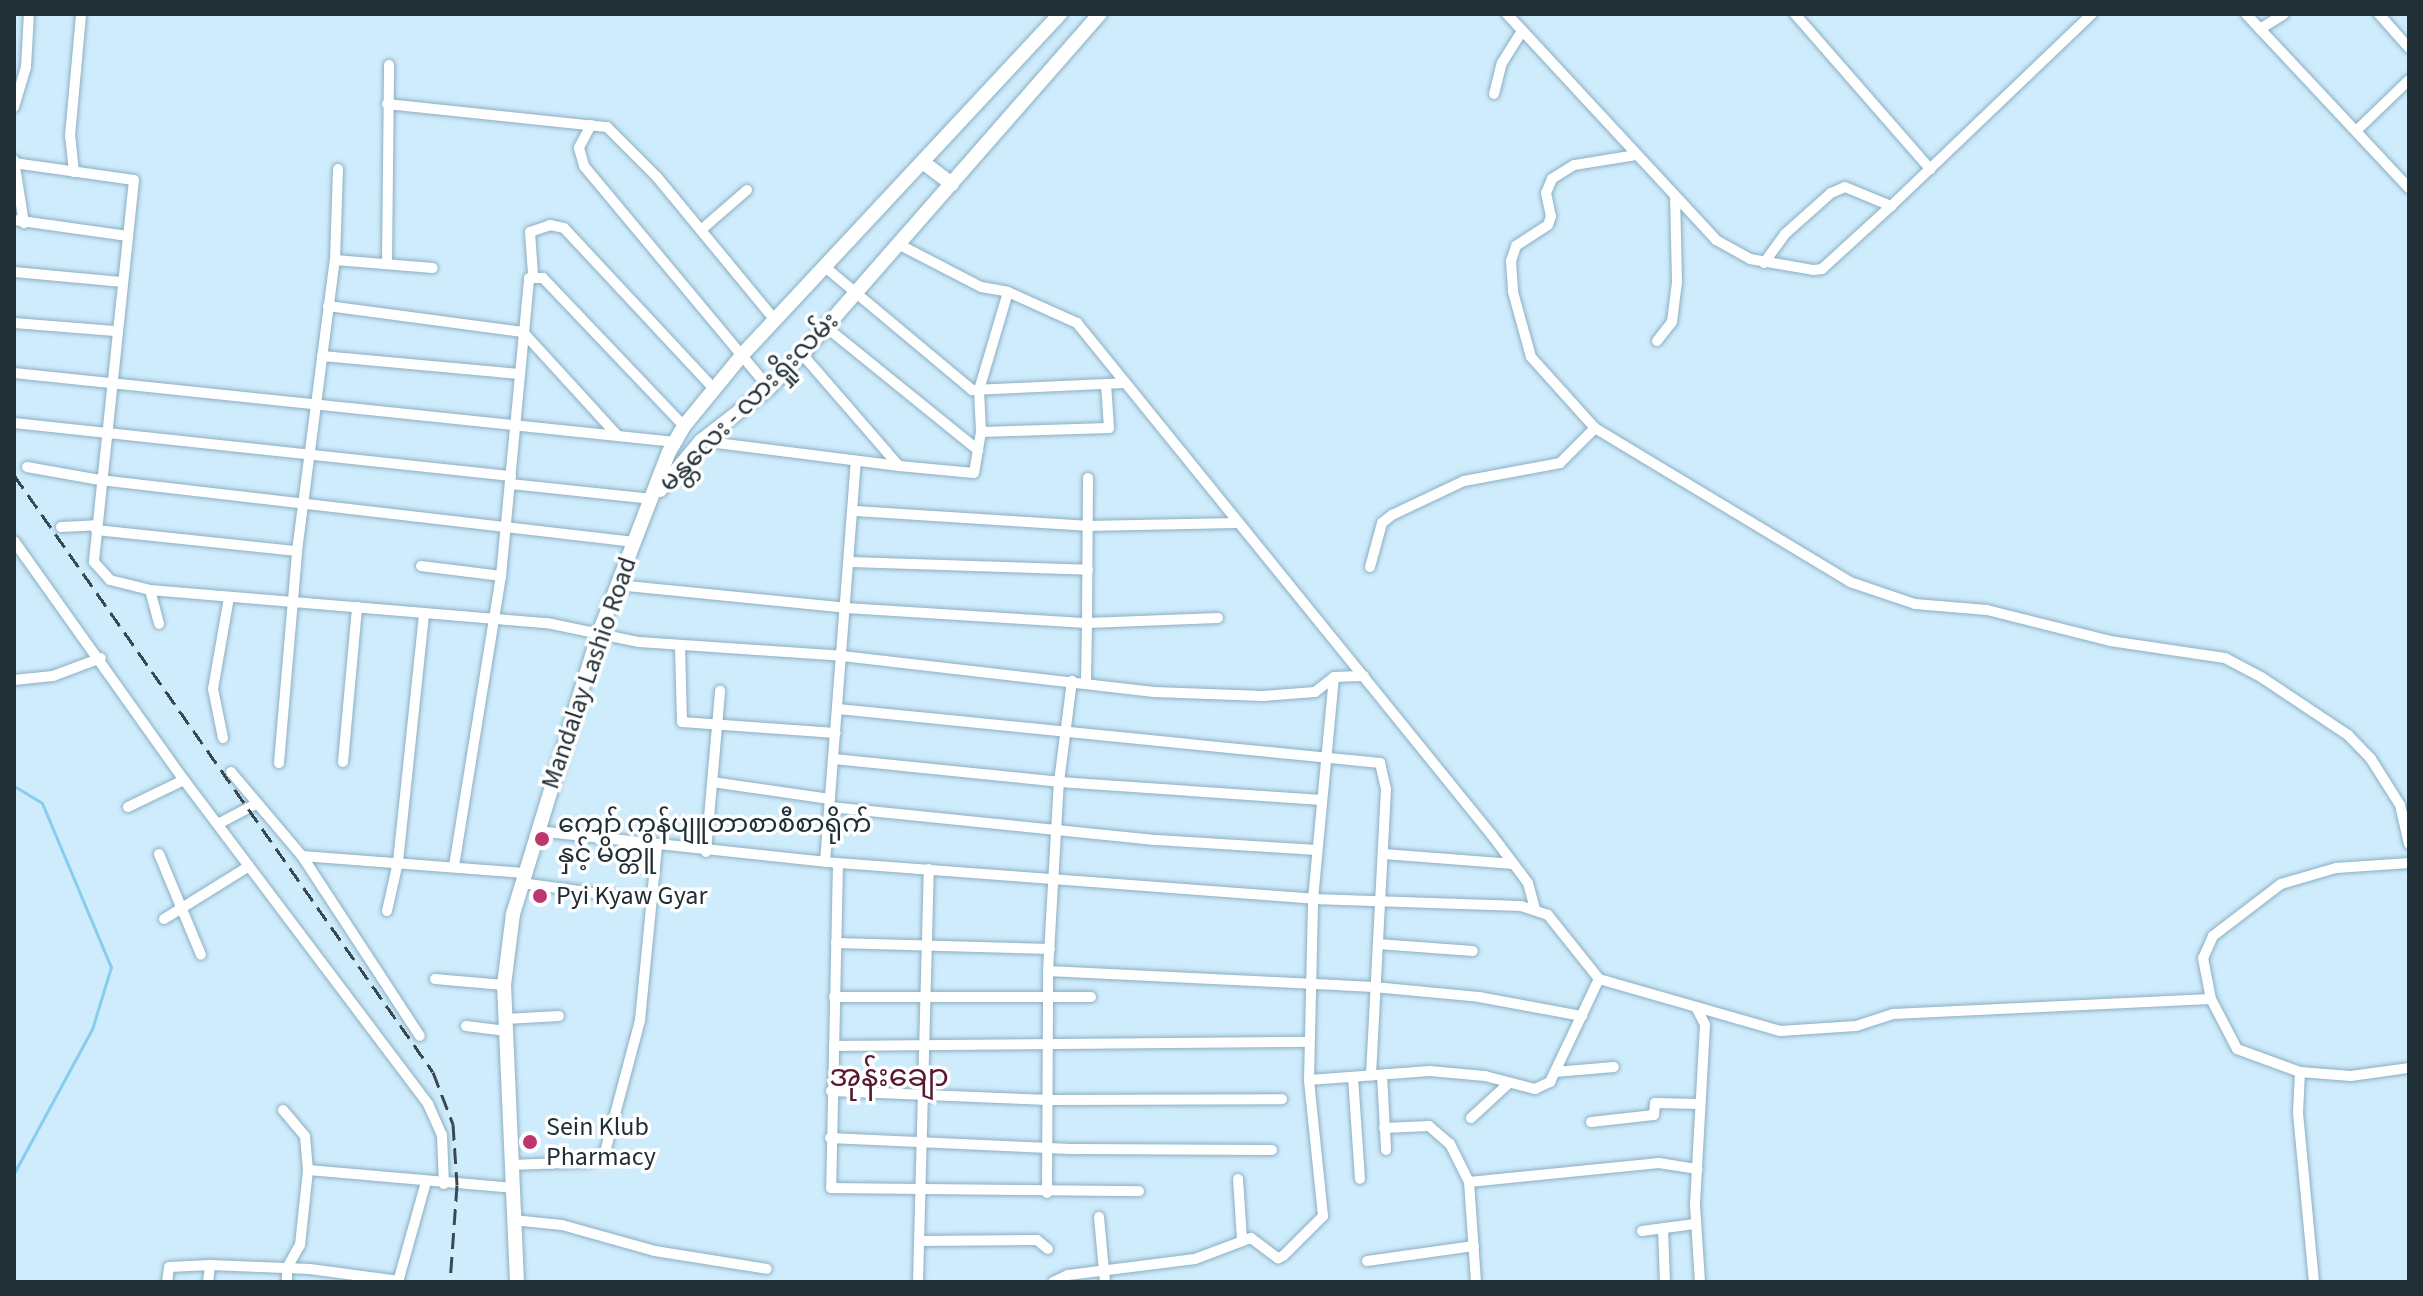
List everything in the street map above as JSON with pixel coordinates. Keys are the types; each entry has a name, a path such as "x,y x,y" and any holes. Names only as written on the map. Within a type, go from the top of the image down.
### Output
{"highway":[{"name":"မန္တလေး - လားရှိုးလမ်း","path":"653,498 684,426 743,354 1060,14"},
{"name":"မန္တလေး - လားရှိုးလမ်း","path":"653,498 701,441 769,388 802,354 1100,14"},
{"path":"924,163 952,184"},
{"name":"Mandalay Lashio Road","path":"517,1282 504,985 522,878 599,633 653,498"}],"street":[{"path":"14,107 26,67 29,14"},
{"path":"74,172 70,136 81,14"},
{"path":"1507,14 1716,240 1764,263 1822,269 2092,14"},
{"path":"1795,14 1930,169"},
{"path":"2246,14 2409,188"},
{"path":"2260,29 2284,14"},
{"path":"2379,14 2409,48"},
{"path":"1494,94 1502,63 1522,31"},
{"path":"387,263 389,65"},
{"path":"2356,131 2409,80"},
{"path":"387,104 607,127 701,230 775,320"},
{"path":"591,125 579,148 584,166 769,388"},
{"path":"1636,155 1574,165 1552,179 1546,193 1551,216 1548,225 1516,246 1511,261 1513,292 1531,357 1595,428 1850,582 1915,604 1987,610 2110,641 2225,658 2348,735 2371,759 2400,805 2409,844"},
{"path":"128,236 19,221 14,162 134,180 128,236 109,382 100,480 94,562 100,574 150,590 494,618 680,646 842,656 1154,692 1263,696 1315,692 1334,677 1364,676"},
{"path":"279,763 297,551 335,260 338,169"},
{"path":"1764,263 1785,234 1831,193 1845,187 1891,206"},
{"path":"701,230 747,190"},
{"path":"1657,341 1672,322 1677,282 1675,197"},
{"path":"454,866 501,576 527,282 533,274 530,232 550,225 564,228 714,389"},
{"path":"900,245 981,287 1008,292 1077,323 1514,864 1528,883 1535,909"},
{"path":"335,260 433,268"},
{"path":"825,267 972,390 1124,383"},
{"path":"14,272 121,282"},
{"path":"533,274 543,278 684,426"},
{"path":"701,441 856,462 974,473 981,432 979,390 1008,292"},
{"path":"328,306 523,332 617,435"},
{"path":"14,323 115,331"},
{"path":"826,327 978,450"},
{"path":"802,354 899,466"},
{"path":"322,356 519,374"},
{"path":"14,373 675,442"},
{"path":"981,432 1109,428 1106,384"},
{"path":"14,423 311,455 653,498"},
{"path":"1370,567 1382,523 1392,515 1464,481 1560,463 1595,428"},
{"path":"825,862 856,511 856,462"},
{"path":"27,467 100,480 634,542"},
{"path":"1086,683 1088,478"},
{"path":"856,511 1086,526 1237,523"},
{"path":"61,527 96,528 297,551"},
{"path":"14,541 101,658 184,780 437,1118 444,1184"},
{"path":"851,562 1088,570"},
{"path":"421,566 501,576"},
{"path":"617,585 846,608 1087,623 1218,618"},
{"path":"150,590 159,624"},
{"path":"223,738 213,689 229,597"},
{"path":"343,762 357,607"},
{"path":"387,911 398,862 424,613"},
{"path":"680,646 682,722 836,733"},
{"path":"14,680 53,676 101,658"},
{"path":"1053,1282 1105,1277 1195,1259 1242,1240 1260,1241 1278,1258 1318,1227 1323,1216 1309,1080 1309,985 1321,800 1334,677"},
{"path":"1047,1193 1048,971 1059,782 1072,681"},
{"path":"706,852 720,691"},
{"path":"838,709 1380,763 1386,770 1384,854 1374,987 1376,1075 1386,1150"},
{"path":"834,759 1059,782 1321,800"},
{"path":"231,772 302,856 420,1036"},
{"path":"128,807 184,780"},
{"path":"712,782 830,803 1056,829 1317,850"},
{"path":"218,824 256,804"},
{"path":"537,831 657,847 825,862 1313,899 1535,909 1563,930 1599,979 1696,1007 1714,1016 1794,1032 1856,1026 1893,1014 2211,999"},
{"path":"511,1165 590,1162 605,1152 640,1020 657,847"},
{"path":"159,854 201,955"},
{"path":"1384,854 1514,864"},
{"path":"302,856 454,866 623,897"},
{"path":"838,863 831,1188 1047,1193 1139,1191"},
{"path":"2409,863 2336,868 2263,893 2213,936 2203,958 2211,999 2237,1049 2300,1072 2351,1076 2409,1068"},
{"path":"164,919 180,905 249,866"},
{"path":"918,1282 927,1045 929,869"},
{"path":"836,943 928,948 1050,949"},
{"path":"1378,944 1473,951"},
{"path":"1048,971 1374,987 1479,997 1582,1016"},
{"path":"435,979 504,985"},
{"path":"1309,1080 1461,1072 1535,1089 1550,1082 1599,979"},
{"path":"834,997 1091,997"},
{"path":"1696,1007 1705,1025 1695,1224 1700,1282"},
{"path":"466,1026 505,1025 559,1016"},
{"path":"1705,1025 1714,1016"},
{"path":"834,1046 1309,1042"},
{"path":"1555,1072 1614,1067"},
{"path":"2300,1072 2298,1113 2314,1282"},
{"path":"1353,1077 1360,1179"},
{"path":"1471,1118 1508,1084"},
{"path":"831,1091 1048,1100 1282,1099"},
{"path":"1591,1122 1654,1115 1655,1103 1699,1104"},
{"path":"283,1110 305,1136 308,1170 300,1245 287,1268 287,1282"},
{"path":"1384,1128 1429,1126 1450,1144 1469,1182 1476,1282"},
{"path":"830,1138 1047,1147 1272,1150"},
{"path":"1469,1182 1659,1163 1698,1169"},
{"path":"308,1170 512,1188"},
{"path":"1238,1179 1242,1240"},
{"path":"167,1282 169,1267 210,1265 287,1268 399,1281 426,1182"},
{"path":"1099,1217 1105,1277"},
{"path":"513,1220 562,1225 655,1251 767,1269"},
{"path":"1642,1231 1695,1224"},
{"path":"1663,1228 1665,1282"},
{"path":"919,1241 1037,1240 1048,1249"},
{"path":"1367,1261 1474,1246"},
{"path":"208,1282 210,1265"}],"waterway":[{"path":"14,786 42,803 111,967 92,1029 14,1173"}],"railway":[{"path":"14,475 433,1072 453,1124 457,1185 450,1282"}],"place":[{"name":"ကျော် ကွန်ပျူတာစာစီစာရိုက် နှင့် မိတ္တူ","path":"542,839"},
{"name":"Pyi Kyaw Gyar","path":"540,896"},
{"name":"Sein Klub Pharmacy","path":"530,1142"}],"district":[{"name":"အုန်းချော","path":"889,1077"}]}
